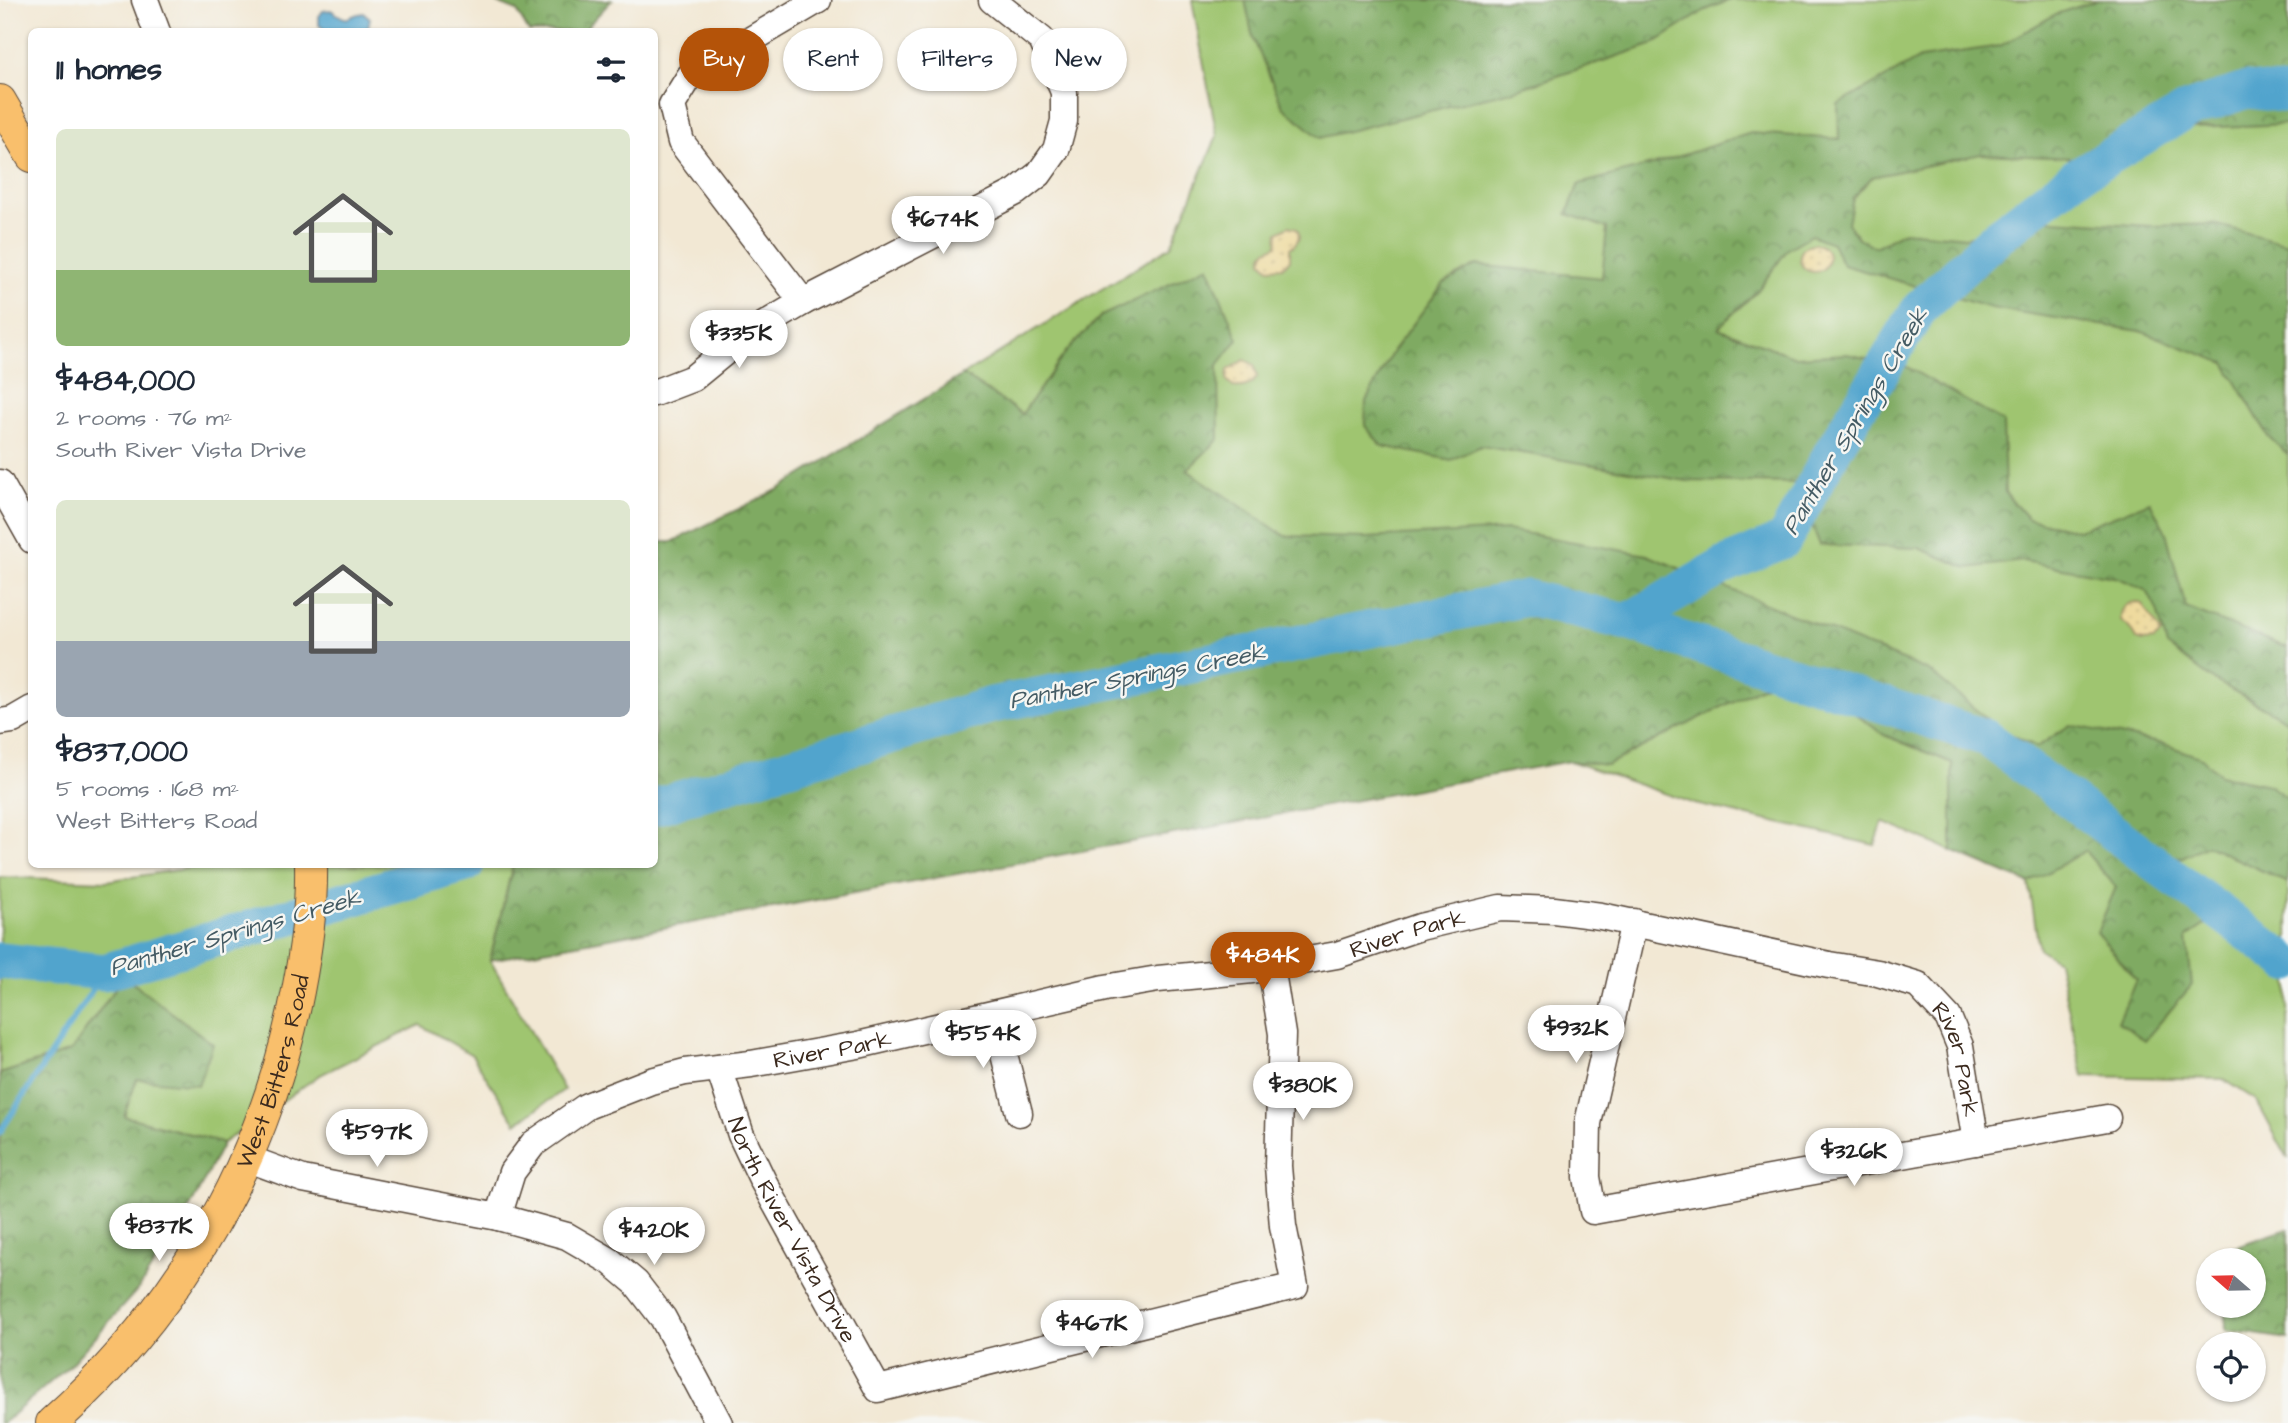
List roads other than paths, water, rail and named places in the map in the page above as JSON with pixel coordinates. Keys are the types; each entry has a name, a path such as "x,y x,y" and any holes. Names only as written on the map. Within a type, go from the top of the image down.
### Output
{"main road":[{"path":"0,101 28,149"},
{"name":"West Bitters Road","path":"52,1423 88,1391 141,1333 187,1270 227,1202 268,1105 291,1029 305,952 311,868"}],"street":[{"path":"145,0 156,28"},
{"path":"803,302 681,142 672,105 690,76 818,0"},
{"path":"658,391 693,377 771,319 1016,192 1039,174 1056,150 1064,121 1064,92 1042,40 992,0"},
{"path":"0,483 28,533"},
{"path":"0,722 13,720 28,711"},
{"name":"River Park","path":"498,1217 512,1172 533,1144 587,1106 651,1081 685,1072 751,1064 858,1045 1105,988 1158,979 1252,970 1338,955 1420,927 1500,908 1553,909 1634,922 1829,965 1878,973 1918,985 1948,1017 1960,1046 1976,1142"},
{"path":"1634,922 1588,1123 1587,1177 1593,1211 2107,1118"},
{"name":"North River Vista Drive","path":"719,1068 741,1135 762,1181 878,1389 1295,1286 1283,1226 1278,1166 1282,1034 1271,966"},
{"path":"994,1015 1019,1113"},
{"path":"246,1158 303,1179 498,1217 567,1236 610,1261 636,1283 663,1318 719,1423"}],"water":[{"path":"331,10 346,18 364,13 370,18 368,28 323,28 319,25 319,16 323,11"}],"waterway":[{"name":"Panther Springs Creek","path":"1627,622 1725,565 1784,540 1836,445 1920,308 1999,235 2075,177 2188,110 2247,90 2288,95"},
{"name":"Panther Springs Creek","path":"658,806 992,705 1527,598 1627,622 1987,738 2288,963"},
{"name":"Panther Springs Creek","path":"0,961 104,972 453,868"},
{"path":"0,1132 104,972"}]}
